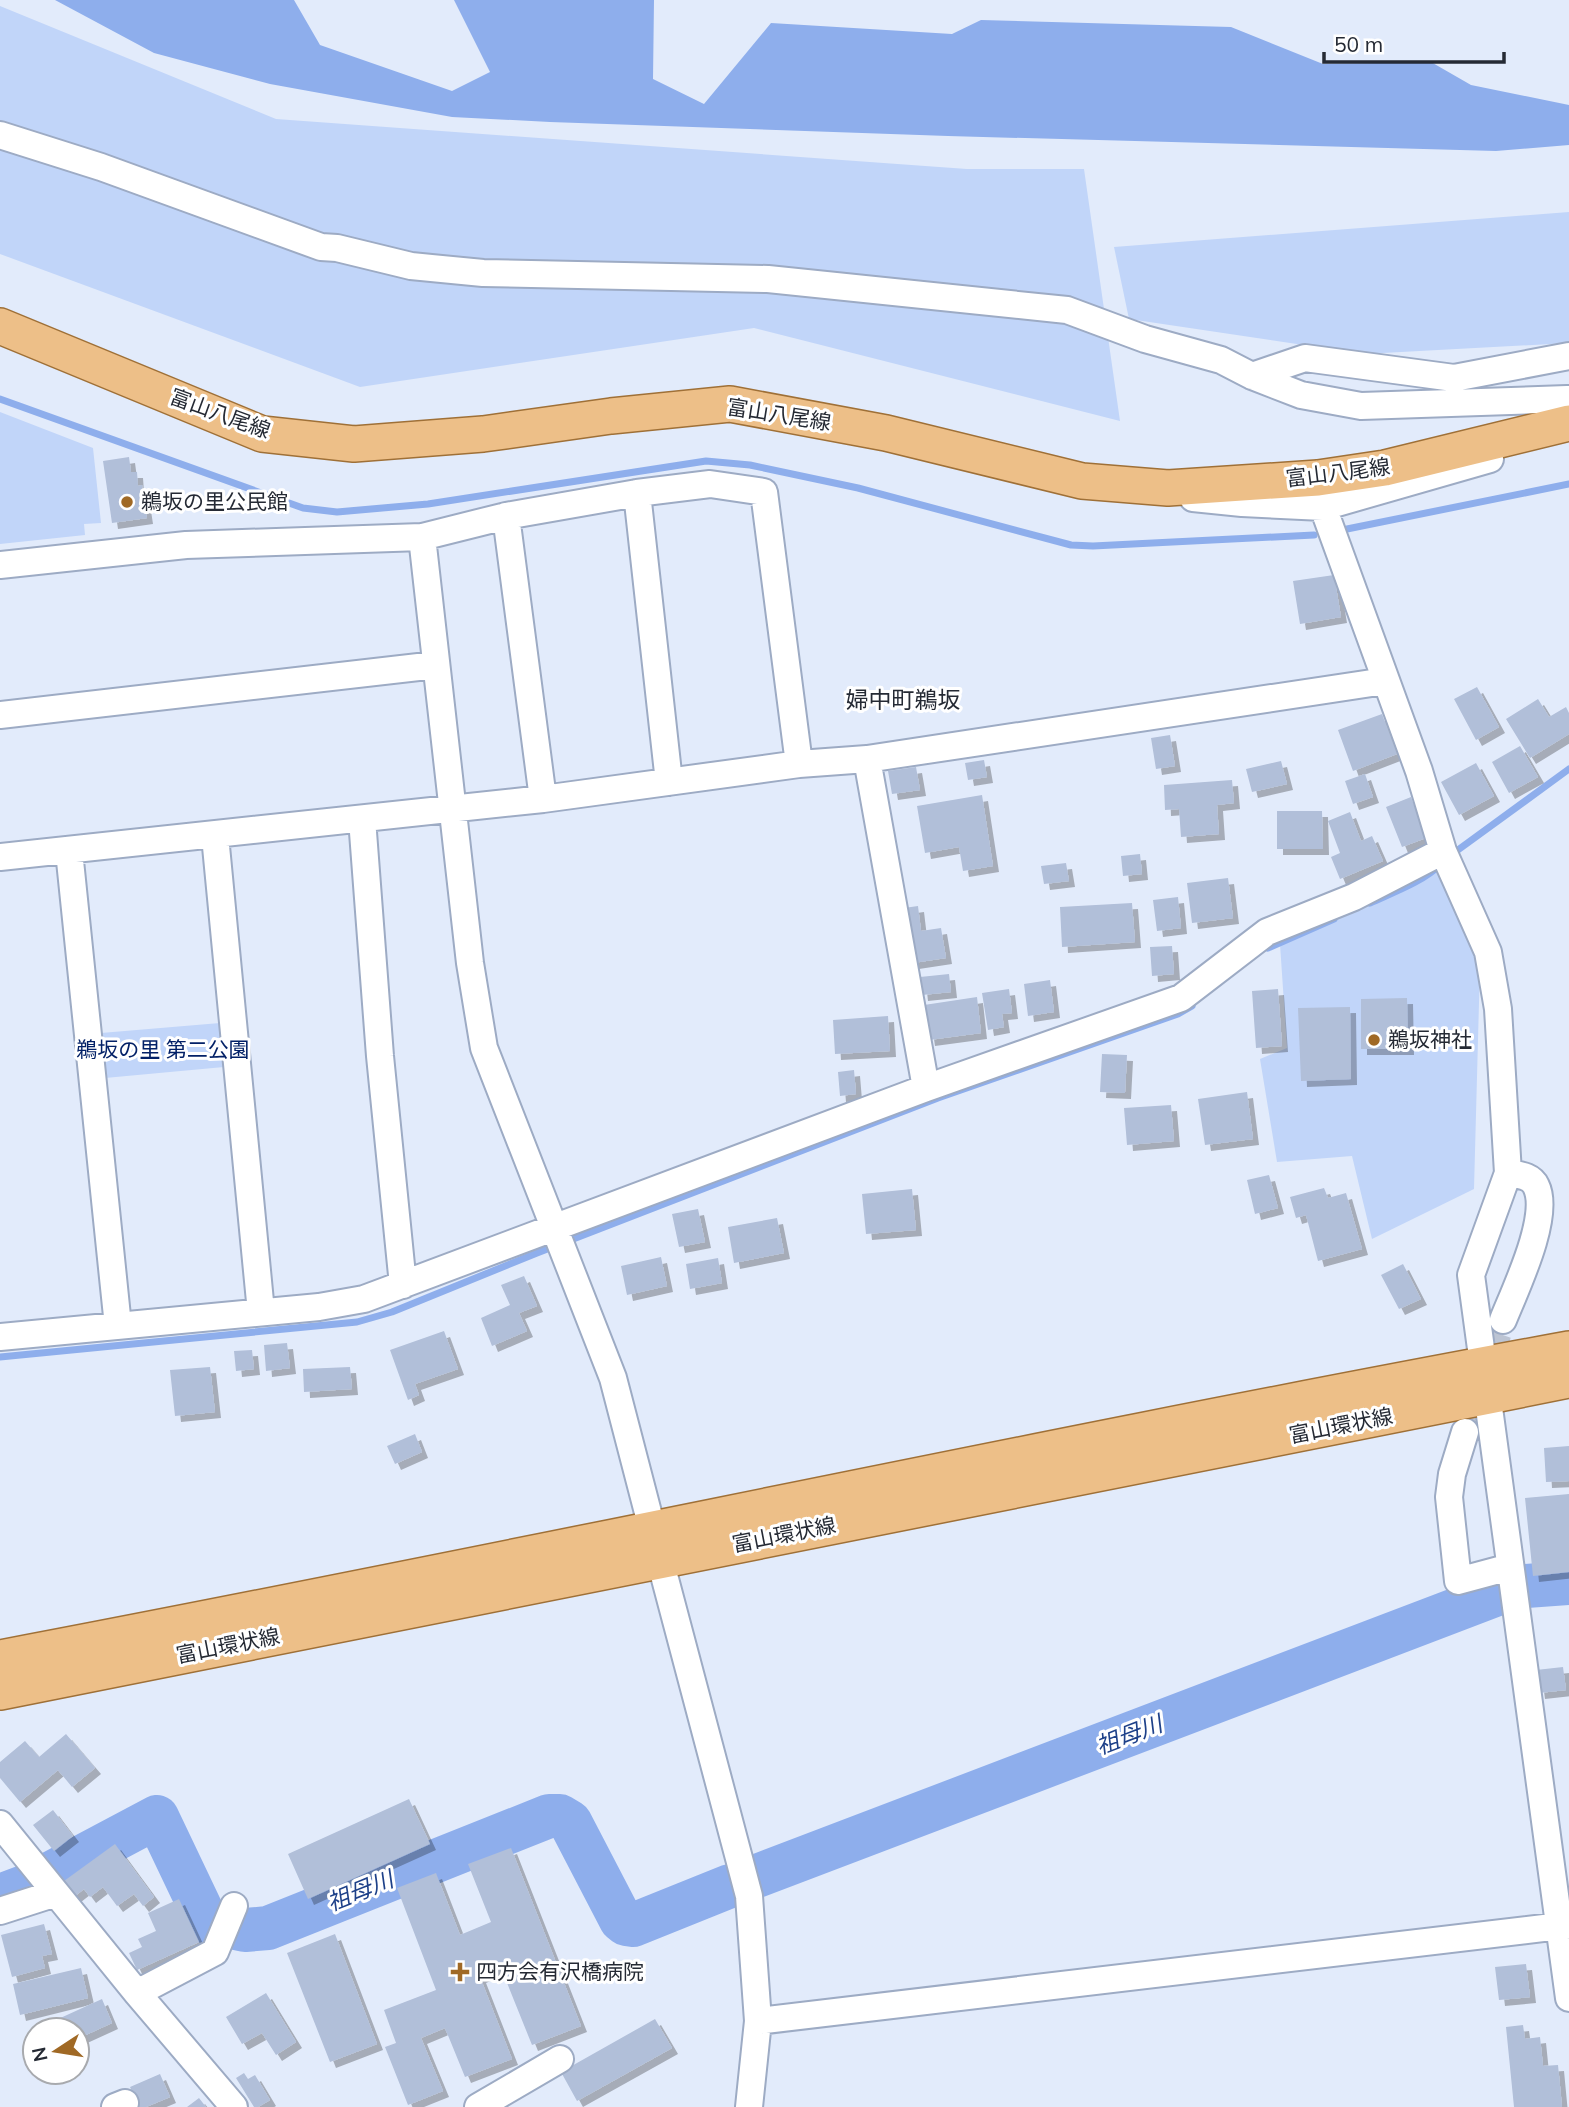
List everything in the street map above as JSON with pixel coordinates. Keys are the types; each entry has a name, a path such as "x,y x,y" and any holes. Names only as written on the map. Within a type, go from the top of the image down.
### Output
{"main road":[{"name":"富山八尾線","path":"0,326 262,434 354,444 483,434 611,416 730,404 886,433 1082,481 1168,488 1318,478 1385,468 1569,424"},
{"name":"富山環状線","path":"0,1692 656,1544 1486,1380 1569,1349"},
{"name":"富山環状線","path":"1486,1380 1569,1380"},
{"name":"富山環状線","path":"0,1658 291,1603 656,1544"}],"street":[{"path":"0,135 101,167 321,247 337,248 411,266 483,273 768,279 1066,310 1145,339 1221,360 1252,376 1301,395 1361,406 1567,399 1569,402"},
{"path":"1252,376 1305,358 1454,378 1569,356"},
{"path":"1082,481 1162,495 1323,507 1519,450 1569,424"},
{"path":"0,565 186,545 422,537 506,516 637,492 710,485 764,492 799,764"},
{"path":"637,492 669,782"},
{"path":"1323,507 1419,771 1445,857 1488,952 1498,1009 1508,1173 1471,1275 1510,1567 1564,1925 1569,1998"},
{"path":"506,516 543,799"},
{"path":"422,537 470,963 484,1048 613,1378 749,1896 758,2021 749,2107"},
{"path":"0,715 436,665"},
{"path":"0,857 543,799 799,764 867,759 1385,681"},
{"path":"867,759 926,1088"},
{"path":"362,819 380,1056 403,1285"},
{"path":"215,836 261,1312"},
{"path":"69,851 118,1326"},
{"path":"0,1338 364,1299 926,1088 1181,998 1267,932 1445,857"},
{"path":"1503,1320 1537,1231 1539,1201 1536,1185 1525,1175 1508,1173"},
{"path":"1465,1433 1452,1474 1449,1497 1458,1581 1510,1567"},
{"path":"0,1824 137,1993 234,2107"},
{"path":"0,1911 56,1893"},
{"path":"137,1993 215,1952 234,1906"},
{"path":"758,2021 1564,1925"},
{"path":"478,2107 560,2059"}],"green space":[{"path":"0,6 276,119 967,169 1084,169 1120,421 754,328 360,387 0,254"},
{"path":"1569,212 1569,343 1364,354 1129,319 1114,247"},
{"path":"0,412 93,448 101,523 84,524 85,535 0,544"},
{"path":"1436,861 1480,965 1474,1189 1372,1239 1352,1156 1277,1162 1260,1059 1287,1048 1280,944"},
{"name":"鵜坂の里 第二公園","path":"220,1023 224,1067 105,1078 101,1033"}],"water":[{"path":"55,0 294,0 320,45 452,91 490,72 454,0 654,0 653,79 704,104 771,23 952,34 981,20 1231,27 1323,64 1431,62 1471,85 1569,105 1569,145 1496,151 948,136 452,117 270,84 154,53"}],"building":[{"name":"鵜坂の里公民館","path":"129,457 131,472 137,472 138,486 142,485 147,518 112,523 103,461"},
{"path":"1334,575 1341,617 1300,624 1293,581"},
{"path":"1477,687 1499,727 1476,740 1454,699"},
{"path":"1538,699 1549,717 1566,707 1569,713 1569,734 1530,758 1506,719"},
{"path":"1382,714 1397,754 1353,771 1338,730"},
{"path":"1170,735 1175,766 1156,769 1151,738"},
{"path":"1520,746 1538,777 1509,793 1492,762"},
{"path":"984,760 987,777 968,780 965,763"},
{"path":"1281,761 1287,784 1252,792 1246,769"},
{"path":"1476,763 1494,796 1459,815 1441,782"},
{"path":"916,767 920,790 892,794 888,771"},
{"path":"1365,774 1373,797 1353,804 1345,781"},
{"path":"1232,780 1234,803 1217,805 1219,834 1181,837 1179,809 1165,810 1164,785"},
{"path":"982,795 993,866 963,871 959,847 925,853 917,806"},
{"path":"1411,797 1426,838 1402,847 1386,807"},
{"path":"1277,811 1322,811 1323,849 1277,849"},
{"path":"1350,812 1361,841 1372,836 1383,861 1340,879 1331,857 1340,853 1328,821"},
{"path":"1140,854 1142,874 1123,876 1121,856"},
{"path":"1066,863 1069,881 1044,884 1041,866"},
{"path":"1228,878 1233,918 1192,923 1187,883"},
{"path":"1178,897 1181,928 1157,931 1153,900"},
{"path":"1132,903 1135,942 1062,947 1060,907"},
{"path":"918,906 921,931 941,928 946,958 913,963 904,908"},
{"path":"1172,946 1174,974 1152,976 1150,947"},
{"path":"949,974 951,992 922,995 920,977"},
{"path":"1050,980 1054,1012 1028,1016 1024,984"},
{"path":"1009,989 1012,1013 1002,1014 1004,1027 988,1030 982,993"},
{"path":"1278,989 1282,1046 1256,1048 1252,991"},
{"path":"977,997 981,1033 929,1040 924,1005"},
{"path":"1407,998 1408,1049 1361,1049 1361,999"},
{"path":"1350,1007 1351,1079 1301,1081 1298,1008"},
{"path":"888,1016 890,1051 835,1054 833,1020"},
{"path":"1102,1054 1127,1055 1125,1093 1100,1092"},
{"path":"854,1070 856,1094 840,1096 838,1072"},
{"path":"1247,1092 1253,1139 1205,1145 1198,1099"},
{"path":"1171,1105 1174,1141 1127,1145 1124,1108"},
{"path":"1269,1175 1278,1208 1255,1214 1247,1180"},
{"path":"1324,1188 1328,1198 1346,1193 1362,1249 1318,1261 1306,1215 1296,1218 1290,1197"},
{"path":"912,1189 916,1230 866,1234 862,1194"},
{"path":"698,1209 705,1242 679,1247 672,1214"},
{"path":"777,1218 784,1253 734,1263 728,1227"},
{"path":"661,1257 667,1286 627,1295 621,1266"},
{"path":"718,1258 722,1283 690,1289 686,1264"},
{"path":"1403,1264 1421,1299 1399,1309 1381,1275"},
{"path":"524,1276 537,1306 519,1313 527,1331 492,1346 481,1318 510,1305 501,1285"},
{"path":"444,1331 458,1369 415,1384 419,1395 408,1400 390,1350"},
{"path":"287,1343 290,1368 266,1371 264,1345"},
{"path":"252,1350 254,1369 236,1371 234,1351"},
{"path":"210,1367 215,1412 175,1416 170,1370"},
{"path":"350,1367 352,1389 304,1392 303,1369"},
{"path":"415,1434 422,1452 395,1464 387,1446"},
{"path":"1569,1446 1569,1481 1546,1482 1544,1448"},
{"path":"1569,1494 1569,1572 1533,1576 1525,1498"},
{"path":"1563,1667 1566,1690 1539,1693 1536,1670"},
{"path":"66,1734 95,1768 72,1787 58,1770 20,1802 0,1778 0,1762 25,1741 39,1757"},
{"path":"409,1799 430,1844 308,1899 288,1854"},
{"path":"53,1810 73,1836 54,1851 33,1825"},
{"path":"115,1844 154,1897 143,1906 134,1894 117,1906 103,1887 90,1897 84,1889 75,1896 64,1881"},
{"name":"四方会有沢橋病院","path":"511,1848 581,2026 532,2045 501,1968 480,1977 512,2059 465,2077 445,2028 421,2038 443,2091 408,2105 385,2047 396,2043 384,2010 436,1990 397,1888 436,1873 460,1935 491,1922 468,1864"},
{"path":"179,1899 199,1942 137,1970 129,1953 142,1947 138,1939 156,1931 148,1913"},
{"path":"44,1924 52,1954 42,1956 45,1968 12,1977 1,1935"},
{"path":"335,1934 377,2044 330,2062 287,1953"},
{"path":"1526,1964 1530,1997 1499,2000 1495,1967"},
{"path":"81,1968 88,1998 20,2015 13,1984"},
{"path":"266,1993 296,2042 276,2055 262,2033 242,2044 226,2017"},
{"path":"102,1999 112,2023 91,2033 91,2016 65,2016"},
{"path":"655,2019 672,2048 577,2101 561,2072"},
{"path":"1523,2025 1525,2039 1540,2037 1543,2066 1558,2065 1562,2107 1514,2107 1506,2027"},
{"path":"244,2073 248,2079 255,2075 270,2100 254,2107 236,2078"},
{"path":"160,2074 170,2097 146,2107 139,2107 130,2087"},
{"path":"199,2098 206,2107 187,2107"}],"waterway":[{"path":"0,399 303,508 337,512 428,504 706,461 750,465 858,488 1071,545 1314,535"},
{"path":"1347,529 1569,484"},
{"path":"1451,855 1569,769"},
{"path":"1370,903 1417,881 1442,863"},
{"path":"1268,948 1334,919"},
{"path":"0,1357 357,1322 392,1312 938,1098 1178,1014 1192,1006"},
{"name":"祖母川","path":"1526,1586 1569,1583"},
{"name":"祖母川","path":"757,1876 1500,1593"},
{"name":"祖母川","path":"0,1896 27,1886 157,1817 207,1922 245,1930 268,1928 549,1816 560,1816 570,1822 621,1920 626,1924 633,1925 730,1886"}],"tunnel":[{"path":"1465,1432 1503,1320"}],"place":[{"name":"鵜坂の里公民館","path":"127,502"},
{"name":"鵜坂神社","path":"1374,1040"},
{"name":"四方会有沢橋病院","path":"460,1972"}],"district":[{"name":"婦中町鵜坂","path":"903,700"}]}
